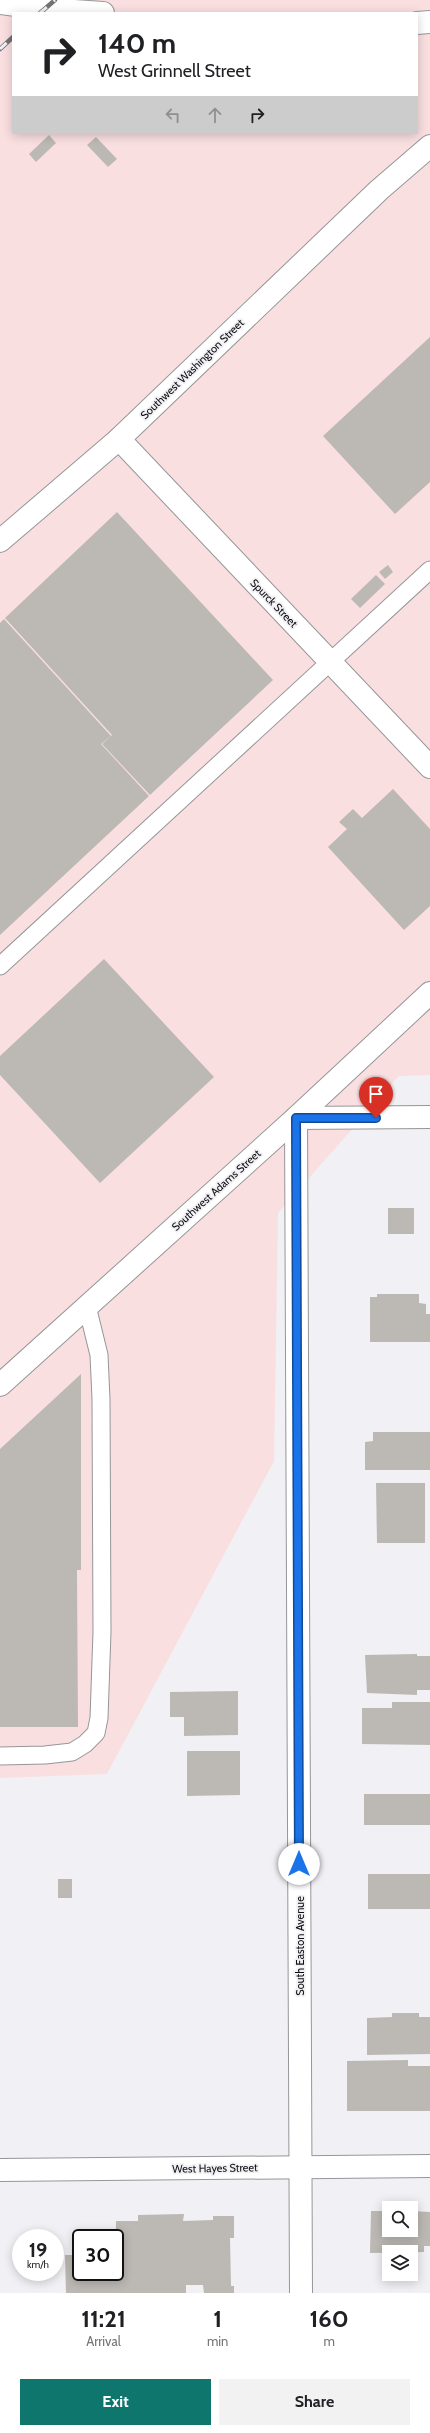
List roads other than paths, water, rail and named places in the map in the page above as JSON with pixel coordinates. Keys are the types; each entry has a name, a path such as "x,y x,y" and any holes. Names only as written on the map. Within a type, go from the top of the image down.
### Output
{"street":[{"path":"0,3 45,9 88,12"},
{"path":"418,23 430,22"},
{"name":"Southwest Washington Street","path":"0,541 119,439 379,190 430,146"},
{"name":"Southwest Washington Street","path":"379,190 430,157"},
{"name":"Spurck Street","path":"119,439 430,766"},
{"name":"Southwest Adams Street","path":"0,1385 296,1118 430,993"},
{"path":"296,1118 430,1117"},
{"name":"South Easton Avenue","path":"296,1118 301,2293"},
{"name":"West Hayes Street","path":"0,2170 430,2166"}],"lane":[{"path":"0,966 430,570"},
{"path":"0,1756 45,1755 72,1752 85,1744 96,1733 99,1718 102,1632 101,1400 99,1354 87,1306"}],"railway":[{"path":"41,12 55,0"},
{"path":"0,49 12,38"}]}
